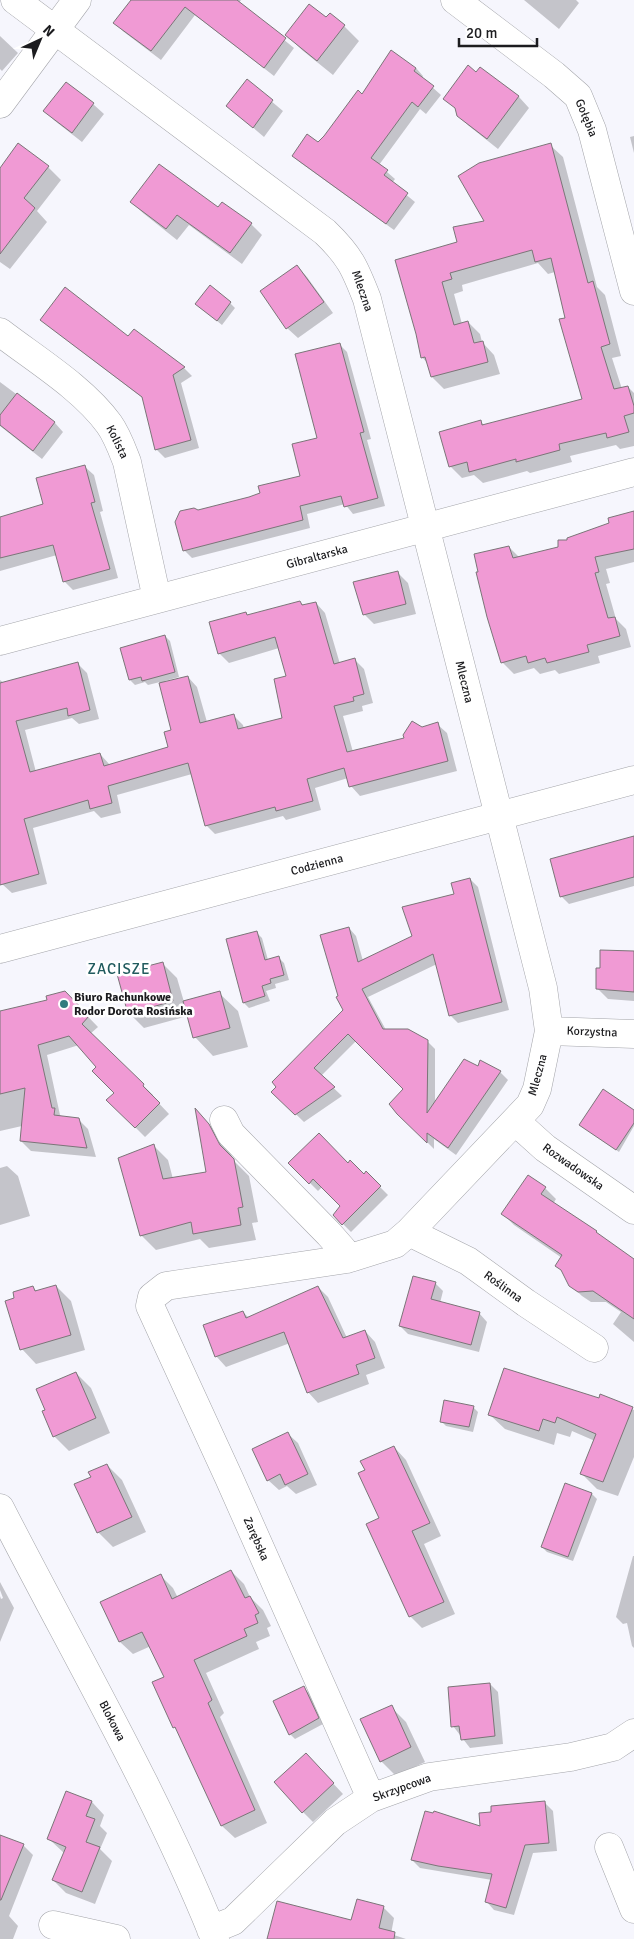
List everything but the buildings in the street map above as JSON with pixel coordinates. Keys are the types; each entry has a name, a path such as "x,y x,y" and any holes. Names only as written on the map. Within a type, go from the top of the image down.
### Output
{"street":[{"name":"Mleczna","path":"15,0 325,232 341,248 356,269 367,300 499,816 542,988 549,1031 537,1090 530,1105 409,1232 395,1244 347,1259 166,1286"},
{"path":"0,104 78,0"},
{"name":"Gołębia","path":"455,0 554,75 578,96 592,130 634,291"},
{"name":"Kolista","path":"0,332 85,397 109,424 127,462 157,599"},
{"name":"Gibraltarska","path":"0,641 634,472"},
{"name":"Codzienna","path":"0,949 634,780"},
{"name":"Korzystna","path":"549,1031 634,1034"},
{"path":"224,1120 231,1134 329,1234 343,1250 347,1259"},
{"name":"Rozwadowska","path":"515,1122 545,1148 634,1210"},
{"name":"Roślinna","path":"409,1232 468,1261 526,1303 594,1348"},
{"name":"Zarębska","path":"166,1286 152,1297 150,1306 229,1478 371,1798"},
{"name":"Blokowa","path":"0,1508 148,1791 199,1899 213,1934"},
{"name":"Skrzypcowa","path":"213,1934 233,1921 336,1822 371,1798 429,1777 571,1757 613,1747 634,1733"},
{"path":"609,1847 634,1909"},
{"path":"53,1925 116,1939"}],"place":[{"name":"Biuro Rachunkowe Rodor Dorota Rosińska","path":"64,1004"}],"district":[{"name":"ZACISZE","path":"119,969"}]}
